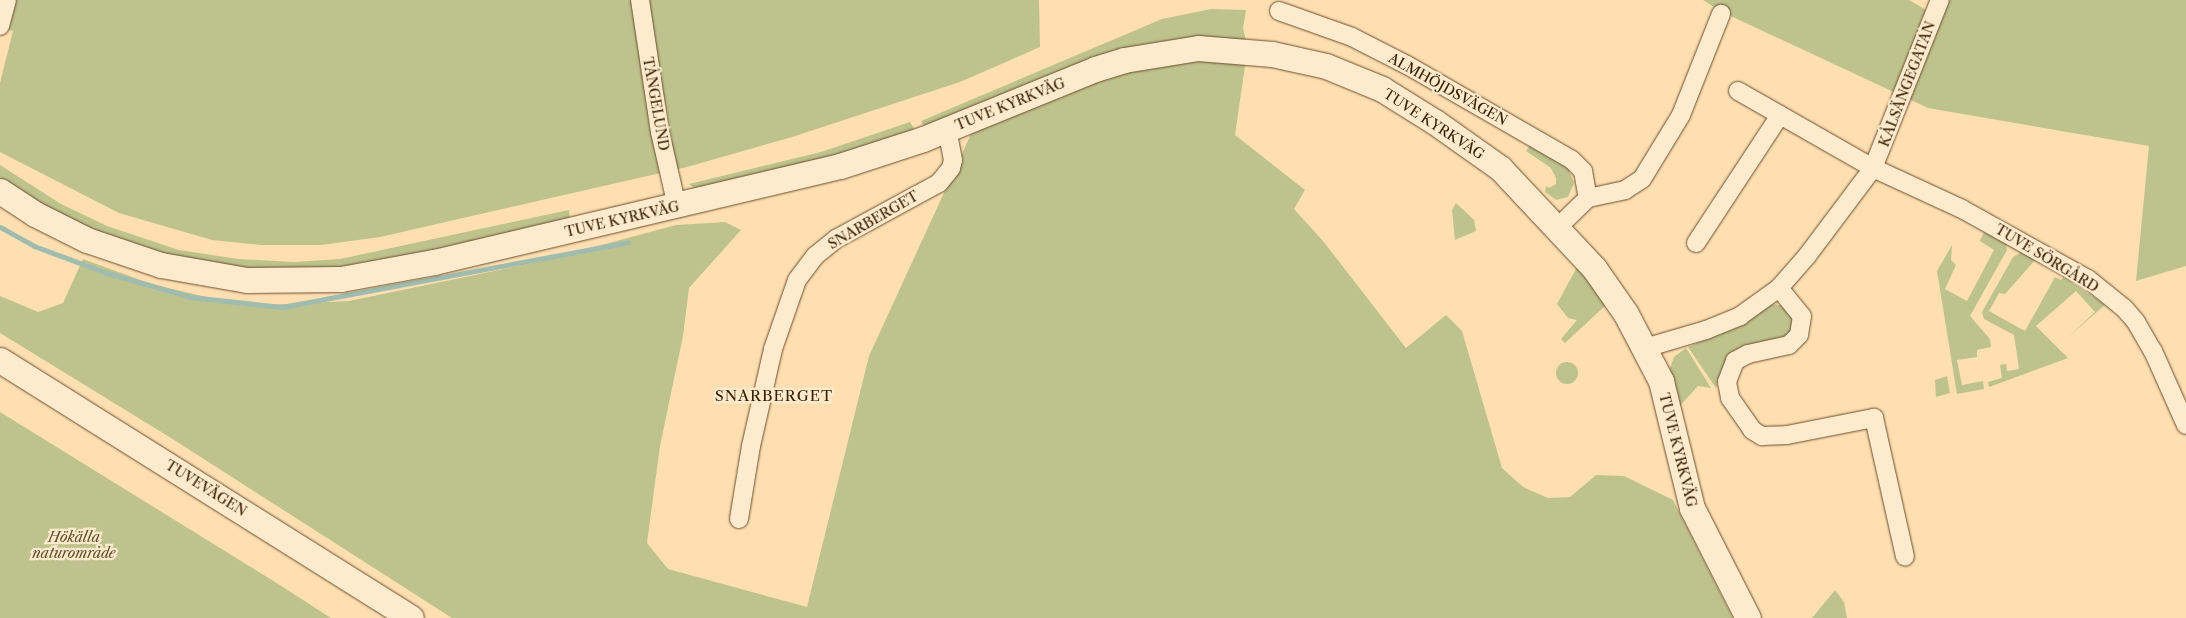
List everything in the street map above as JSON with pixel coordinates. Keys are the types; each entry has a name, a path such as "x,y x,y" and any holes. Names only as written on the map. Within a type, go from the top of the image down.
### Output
{"street":[{"path":"0,26 7,0"},
{"name":"TÅNGELUND","path":"640,0 660,132 677,207"},
{"name":"KÅLSÄNGEGATAN","path":"1646,348 1706,330 1740,316 1779,288 1873,168 1937,1"},
{"name":"ALMHÖJDSVÄGEN","path":"1279,11 1352,37 1407,65 1572,160 1583,171 1588,198"},
{"path":"1558,227 1588,198 1625,190 1642,179 1682,115 1721,14"},
{"name":"TUVE KYRKVÄG","path":"0,191 57,226 119,252 191,272 274,282 369,275 677,207 840,166 947,130 1095,69 1124,60 1198,48 1272,54 1334,70 1382,89 1435,122 1500,168 1558,227 1594,268 1646,348 1661,381 1692,508 1748,618"},
{"path":"1738,91 1873,168"},
{"path":"1696,243 1780,115"},
{"name":"SNARBERGET","path":"739,518 751,446 773,350 797,280 815,256 836,239 939,183 951,168 953,160 947,130"},
{"name":"TUVE SÖRGÅRD","path":"1873,168 2024,242 2088,279 2118,302 2136,322 2153,351 2186,425"},
{"path":"1779,288 1802,316 1799,335 1789,345 1748,354 1736,361 1727,382 1730,398 1752,430 1762,436 1787,435 1874,418 1905,557"},
{"name":"TUVEVÄGEN","path":"0,360 411,618"}],"green space":[{"path":"0,0 1039,0 1040,47 960,82 792,137 687,167 380,237 321,245 261,245 212,240 119,213 0,152 0,83 13,31 0,28"},
{"path":"1703,0 1909,0 1940,18 1950,0 2186,0 2186,266 2136,281 2149,146 1928,108 1720,11"},
{"path":"1211,9 1246,10 1243,28 1246,41 1234,39 924,127 921,121 1162,19"},
{"path":"1246,59 1235,135 1305,190 1294,209 1323,241 1406,348 1446,315 1462,331 1502,468 1523,487 1548,498 1570,497 1596,475 1624,476 1673,500 1733,618 452,618 171,438 0,333 0,296 38,312 63,303 83,259 151,284 245,306 349,301 542,261 676,225 725,222 741,230 689,288 683,336 660,446 647,543 668,569 807,607 869,356 971,134 1107,74 1193,60"},
{"path":"910,122 915,130 895,140 697,190 689,184 821,152"},
{"path":"1531,144 1567,166 1574,183 1568,197 1556,200 1545,192 1546,186 1549,188 1556,184 1556,178 1551,168 1526,151"},
{"path":"0,165 61,204 107,226 179,250 238,259 294,262 340,259 569,210 570,221 489,241 307,273 195,264 83,229 0,180"},
{"path":"1456,203 1474,220 1476,231 1455,240 1452,210"},
{"path":"1984,232 2006,244 2007,250 1970,316 1990,339 1991,347 1977,350 1977,357 1957,360 1962,385 1983,381 1984,389 1957,394 1937,271 1952,245 1951,260 1956,265 1945,289 1967,301 1994,250 1980,241"},
{"path":"2021,252 2036,259 2005,294 1999,293 1989,311 2025,331 2055,277 2061,280 2064,276 2105,305 2068,337 2095,312 2076,291 2036,326 2068,358 1989,387 1988,382 2002,378 2000,365 2006,364 2007,371 2019,369 2014,335 1984,319 1982,312 2013,257"},
{"path":"1577,267 1606,305 1565,343 1561,339 1577,320 1568,318 1557,304"},
{"path":"1771,304 1785,306 1794,315 1790,336 1725,363 1716,388 1688,347 1740,325"},
{"path":"1686,348 1711,388 1698,386 1675,411 1668,373 1674,357"},
{"path":"1567,362 1575,365 1578,373 1575,381 1567,384 1559,381 1556,373 1559,365"},
{"path":"1947,376 1950,393 1936,397 1935,380"},
{"name":"Hökälla naturområde","path":"0,412 275,582 331,618 0,618"},
{"path":"1835,590 1844,602 1847,618 1812,618"}],"waterway":[{"path":"0,227 34,246 107,273 191,297 282,307 628,242"}],"district":[{"name":"SNARBERGET","path":"774,396"}]}
